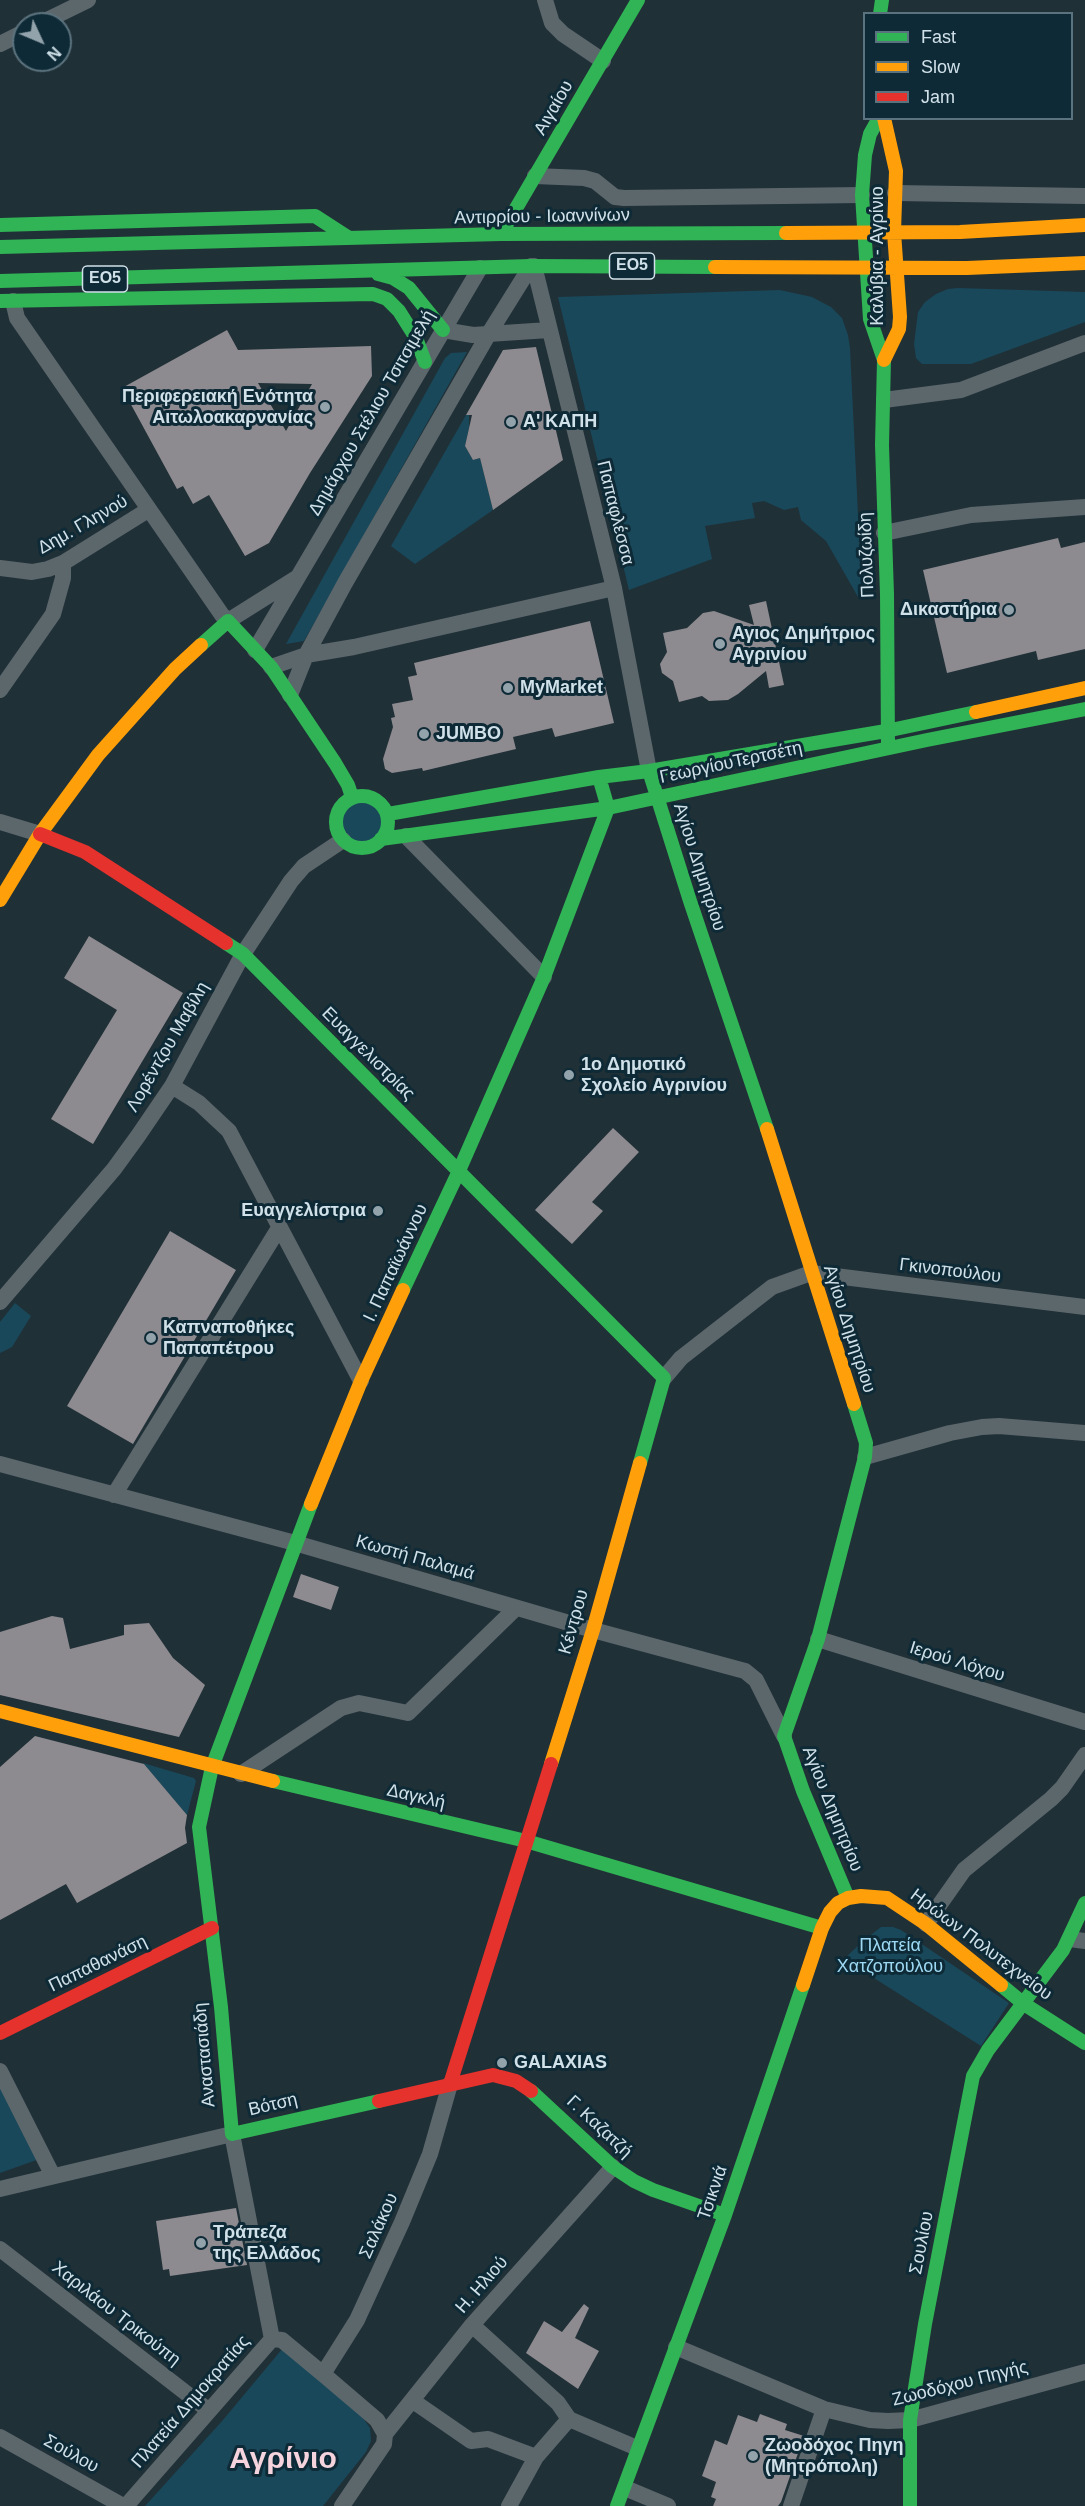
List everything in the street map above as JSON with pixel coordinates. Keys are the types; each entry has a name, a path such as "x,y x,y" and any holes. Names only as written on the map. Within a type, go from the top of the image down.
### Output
{"street":[{"path":"63,12 87,0"},
{"path":"544,0 552,23 557,29 603,61"},
{"name":"Αιγαίου","path":"501,234 638,0"},
{"name":"Καλύβια - Αγρίνιο","path":"878,120 867,144 862,171 862,195 870,319 884,360"},
{"name":"Καλύβια - Αγρίνιο","path":"884,120 896,171 894,232 898,329 884,360"},
{"path":"535,176 584,178 595,181 615,197 624,198 862,195"},
{"path":"895,193 1085,196"},
{"path":"0,225 315,216 349,238"},
{"name":"Αντιρρίου - Ιωαννίνων","path":"0,247 501,234 864,234 960,232 1085,225"},
{"name":"ΕΟ5","path":"0,281 532,266 967,268 1085,263"},
{"path":"290,695 306,655 488,335 532,266"},
{"name":"Παπαφλέσσα","path":"532,266 614,588 649,771"},
{"name":"Δημάρχου Στέλιου Τσιτσιμελή","path":"255,650 480,268"},
{"path":"368,272 388,276 409,288 443,330 460,334 488,335 549,330"},
{"path":"352,797 335,763 271,667 200,587 7,301 373,294 388,300 403,316 416,338 425,362"},
{"path":"884,400 961,390 1085,343"},
{"name":"Πολυζωίδη","path":"884,360 886,731 888,748"},
{"path":"884,533 971,515 1085,507"},
{"name":"Δημ. Γληνού","path":"0,568 37,572 63,562 148,510"},
{"path":"0,690 53,614 63,578 63,562"},
{"name":"Δημάρχου Στέλιου Τσιτσιμελή","path":"0,900 40,834 81,776 175,669 228,621 298,577"},
{"path":"271,667 306,655 354,647 614,588"},
{"name":"ΓεωργίουΤερτσέτη","path":"388,814 599,777 649,771 886,731 1085,688"},
{"name":"ΓεωργίουΤερτσέτη","path":"381,839 608,808 888,748 1085,709"},
{"name":"Αγίου Δημητρίου","path":"649,771 690,902 754,1087 862,1429 865,1457 818,1639 784,1736 803,1791 849,1898"},
{"path":"599,777 608,808"},
{"path":"370,796 378,800 388,814 386,832 381,839 367,848 358,848 343,840 338,833 336,816 345,802 352,797 370,796"},
{"name":"Ι. Παπαϊωάννου","path":"212,1767 295,1543 361,1381 458,1173 544,977 608,808"},
{"name":"Ευαγγελιστρίας","path":"0,822 40,834 85,852 243,954 664,1378"},
{"path":"406,836 544,977"},
{"name":"Λορέντζου Μαβίλη","path":"0,1302 114,1169 172,1086 243,954 291,881 304,866 343,840"},
{"path":"172,1086 199,1103 229,1131 361,1381"},
{"path":"114,1495 279,1228"},
{"name":"Γκινοπούλου","path":"811,1273 1085,1307"},
{"name":"Κέντρου","path":"450,2084 593,1630 664,1378 681,1358 772,1287 811,1273"},
{"path":"865,1457 950,1433 982,1427 999,1426 1085,1433"},
{"name":"Κωστή Παλαμά","path":"0,1464 295,1543 593,1630 745,1671 756,1680 784,1736"},
{"path":"241,1774 350,1705 359,1703 408,1713 516,1608"},
{"name":"Ιερού Λόχου","path":"818,1639 1085,1722"},
{"name":"Δαγκλή","path":"0,1711 212,1767 526,1841 822,1928"},
{"path":"926,1924 955,1881 969,1865 1051,1799 1062,1788 1085,1755"},
{"name":"Αναστασιάδη","path":"212,1767 199,1827 212,1928 232,2134 272,2339"},
{"name":"Ηρώων Πολυτεχνείου","path":"849,1898 887,1898 926,1924 1024,2004 1085,2043"},
{"name":"Τσικνιά","path":"617,2506 724,2215 822,1928 838,1903 849,1898"},
{"name":"Σουλίου","path":"910,2506 910,2420 925,2324 973,2076 988,2050 1078,1940 1085,1903"},
{"name":"Παπαθανάση","path":"0,2033 212,1928"},
{"path":"0,2071 53,2176"},
{"name":"Γ. Καζατζή","path":"450,2084 493,2075 516,2081 551,2108 613,2166 634,2181 724,2215"},
{"name":"Βότση","path":"0,2189 450,2084"},
{"name":"Σαλάκου","path":"323,2374 357,2320 402,2222 430,2154 450,2084"},
{"name":"Η. Ηλιού","path":"386,2434 472,2325 613,2166"},
{"name":"Χαριλάου Τρικούπη","path":"0,2249 208,2410"},
{"path":"472,2325 558,2403 569,2419 637,2448"},
{"name":"Πλατεία Δημοκρατίας","path":"125,2506 272,2339 282,2340 323,2374 376,2420 386,2434"},
{"name":"Ζωοδόχου Πηγής","path":"676,2348 824,2409 870,2420 910,2420 1085,2372"},
{"path":"412,2402 471,2441 488,2439 536,2457"},
{"path":"791,2506 824,2409"},
{"path":"510,2506 536,2457 569,2419"},
{"path":"342,2506 384,2444 386,2434"},
{"name":"Σούλου","path":"0,2437 125,2506"},
{"path":"625,2488 668,2506"}],"green space":[{"path":"958,288 1085,292 1085,322 971,364 922,364 916,358 914,344 918,312 925,302 936,294"},
{"path":"780,290 812,297 831,307 842,318 848,335 862,598 858,597 826,541 801,520 798,507 784,510 764,501 752,503 755,518 705,526 712,559 629,590 558,297"},
{"path":"467,352 304,641 286,644 445,358 451,353"},
{"path":"466,415 469,415 469,428 465,446 473,460 480,458 493,510 415,564 391,546"},
{"path":"363,801 378,807 384,822 378,837 363,843 348,837 342,822 348,807"},
{"path":"15,1303 31,1316 12,1347 0,1353 0,1322"},
{"path":"143,1763 194,1778 196,1781 187,1815"},
{"name":"Πλατεία Χατζοπούλου","path":"881,1927 901,1930 1009,2003 981,2046 844,1959"},
{"path":"0,2076 42,2158 0,2173"},
{"path":"283,2348 363,2418 370,2428 371,2441 366,2452 323,2506 145,2506 223,2420"}],"building":[{"path":"227,330 238,350 371,346 372,376 310,473 269,543 245,556 209,495 193,504 183,486 177,489 122,388","holes":["258,383 312,384 286,431"]},
{"name":"Α' ΚΑΠΗ","path":"536,347 563,460 493,510 480,458 473,460 465,446 472,415 466,415 503,350"},
{"name":"Δικαστήρια","path":"1058,538 1061,548 1085,542 1085,649 1038,660 1036,651 947,673 923,570"},
{"name":"Αγιος Δημήτριος Αγρινίου","path":"766,601 784,685 769,688 766,671 728,700 709,701 702,696 679,702 673,681 662,673 660,664 667,652 663,633 687,628 703,613 714,611 754,625 749,605"},
{"name":"MyMarket","path":"590,621 614,723 555,737 552,728 513,737 516,749 423,771 422,768 392,773 385,769 383,759 393,727 391,718 395,717 392,704 413,700 408,677 417,675 414,663"},
{"path":"89,936 183,993 93,1144 51,1119 117,1010 64,978"},
{"path":"613,1128 639,1152 592,1202 603,1211 572,1244 535,1210"},
{"name":"Καπναποθήκες Παπαπέτρου","path":"170,1231 236,1270 133,1444 67,1406"},
{"path":"301,1574 339,1587 331,1610 293,1597"},
{"path":"52,1616 63,1618 70,1649 124,1635 124,1625 149,1623 173,1658 205,1685 179,1737 0,1695 0,1632"},
{"path":"35,1736 144,1764 187,1815 185,1828 187,1843 77,1903 66,1884 0,1920 0,1767"},
{"name":"Τράπεζα της Ελλάδος","path":"236,2208 247,2265 170,2276 169,2269 163,2270 156,2221"},
{"path":"584,2304 589,2308 575,2338 599,2351 578,2389 526,2353 544,2321 562,2332"},
{"name":"Ζωοδόχος Πηγη (Μητρόπολη)","path":"760,2414 787,2424 785,2430 804,2436 781,2502 778,2506 713,2506 716,2499 711,2497 716,2482 702,2476 715,2440 727,2445 738,2415 757,2422"}],"traffic: fast":[{"path":"501,234 638,0"},
{"path":"880,12 882,0"},
{"path":"878,120 870,134 865,155 862,195 870,319 884,360 882,445 887,594 888,746"},
{"path":"0,225 315,216 349,238"},
{"path":"0,247 501,234 786,233"},
{"path":"0,281 531,266 715,267"},
{"path":"378,274 393,278 409,288 443,330"},
{"path":"0,301 373,294 387,299 399,311 416,338 425,362"},
{"path":"201,645 228,621 271,667 335,763 352,797"},
{"path":"381,839 608,808 1085,709"},
{"path":"388,814 599,777 649,771 886,731 976,712"},
{"path":"649,771 767,1129"},
{"path":"403,1290 458,1173 544,977 608,808 599,777"},
{"path":"357,796 367,796 381,803 388,822 381,841 367,848 357,848 347,844 340,837 336,827 336,817 340,807 347,800 357,796"},
{"path":"226,943 243,954 664,1378 640,1463"},
{"path":"848,1898 803,1791 784,1736 818,1639 865,1457 866,1443 854,1404"},
{"path":"311,1504 212,1767 199,1827 221,2007 232,2134 379,2101"},
{"path":"273,1781 526,1841 822,1928"},
{"path":"910,2506 910,2420 925,2324 973,2076 988,2050 1063,1950 1085,1903"},
{"path":"617,2506 725,2215 803,1985"},
{"path":"1001,1985 1024,2004 1085,2043"},
{"path":"531,2091 613,2167 634,2181 725,2215"}],"traffic: slow":[{"path":"884,120 896,171 894,232 900,317 899,329 884,360"},
{"path":"786,233 960,232 1085,225"},
{"path":"715,267 967,268 1085,263"},
{"path":"0,900 40,834 98,755 175,669 201,645"},
{"path":"976,712 1085,688"},
{"path":"767,1129 854,1404"},
{"path":"311,1504 361,1381 403,1290"},
{"path":"551,1764 593,1630 640,1463"},
{"path":"0,1711 273,1781"},
{"path":"803,1985 822,1928 830,1912 838,1903 848,1898 861,1896 887,1898 926,1924 1001,1985"}],"traffic: jam":[{"path":"40,834 85,852 226,943"},
{"path":"450,2084 551,1764"},
{"path":"0,2033 212,1928"},
{"path":"379,2101 493,2075 516,2081 531,2091"}],"place":[{"name":"Περιφερειακή Ενότητα Αιτωλοακαρνανίας","path":"325,407"},
{"name":"Α' ΚΑΠΗ","path":"511,422"},
{"name":"Δικαστήρια","path":"1009,610"},
{"name":"Αγιος Δημήτριος Αγρινίου","path":"720,644"},
{"name":"MyMarket","path":"508,688"},
{"name":"JUMBO","path":"424,734"},
{"name":"1ο Δημοτικό Σχολείο Αγρινίου","path":"569,1075"},
{"name":"Ευαγγελίστρια","path":"378,1211"},
{"name":"Καπναποθήκες Παπαπέτρου","path":"151,1338"},
{"name":"GALAXIAS","path":"502,2063"},
{"name":"Τράπεζα της Ελλάδος","path":"201,2243"},
{"name":"Ζωοδόχος Πηγη (Μητρόπολη)","path":"753,2456"}],"district":[{"name":"Αγρίνιο","path":"283,2460"}]}
